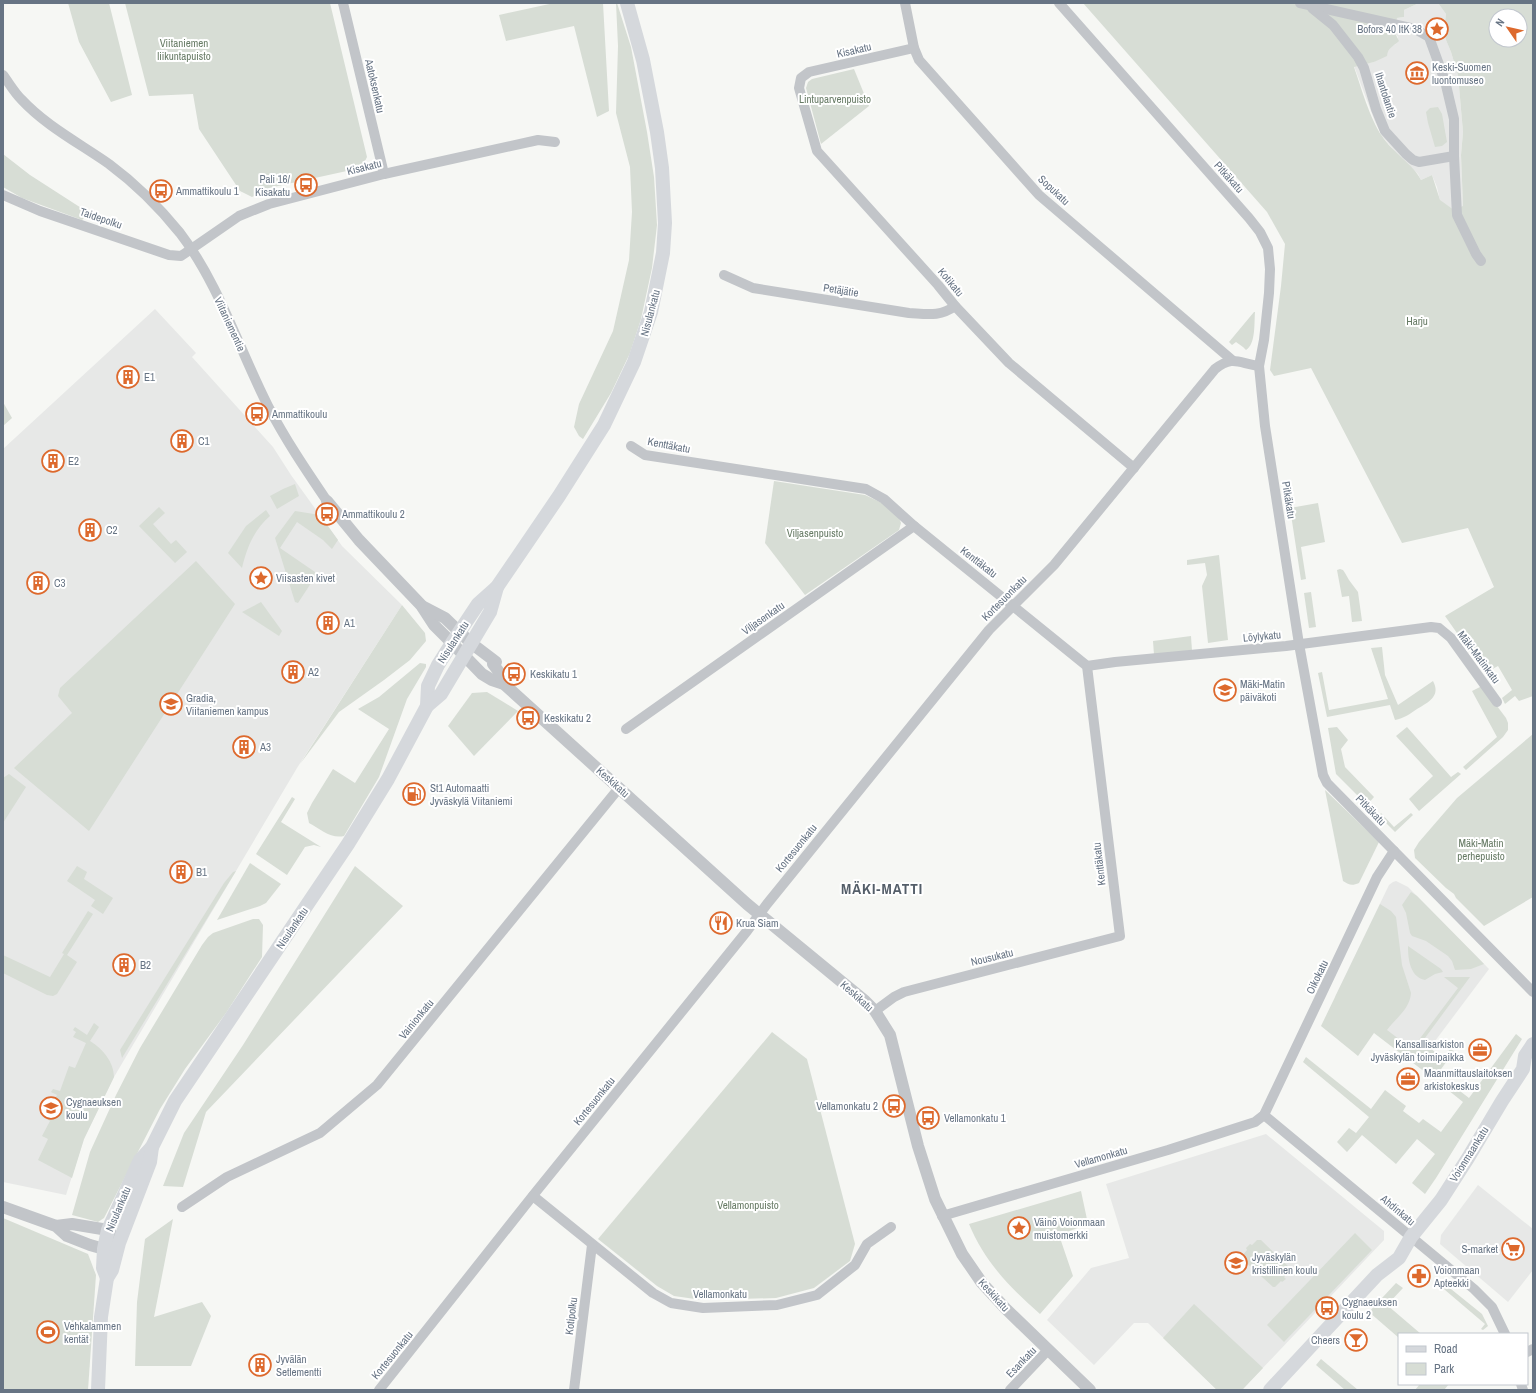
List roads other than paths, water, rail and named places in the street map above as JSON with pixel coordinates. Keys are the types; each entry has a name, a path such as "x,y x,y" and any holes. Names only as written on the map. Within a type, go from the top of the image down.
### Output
{"main road":[{"name":"Nisulankatu","path":"427,706 428,686 452,643 478,604 497,587 559,496 604,424 620,395 639,350 651,312 663,253 665,223 662,168 658,132 643,60 626,3"},
{"name":"Nisulankatu","path":"107,1278 104,1268 104,1248 108,1230 140,1160 152,1147 175,1101 348,844 388,779 427,706 441,694 490,612 497,587"},
{"name":"Voionmaankatu","path":"1270,1390 1377,1275 1391,1251 1411,1237 1445,1194 1528,1066 1525,1056 1533,1044"},
{"name":"Nisulankatu","path":"98,1390 101,1317 107,1278 112,1270 119,1243 150,1162 152,1147"}],"street":[{"name":"Aatoksenkatu","path":"343,3 384,174"},
{"name":"Sopukatu","path":"905,3 914,48 919,60 1039,195 1232,360"},
{"name":"Pitkäkatu","path":"1058,3 1244,212 1260,232 1268,248 1270,269 1269,293 1266,323 1258,366 1265,426 1299,644 1323,775 1327,783 1533,992"},
{"name":"Ihantolantie","path":"1300,3 1408,27 1415,29 1428,37 1445,81 1454,118 1457,215 1481,261"},
{"name":"Ihantolantie","path":"1311,6 1333,25 1358,56 1364,68 1376,109 1386,131 1406,154 1413,160 1419,162 1454,156"},
{"name":"Kisakatu","path":"802,78 809,72 914,48"},
{"name":"Viitaniementie","path":"3,75 21,99 40,116 65,136 108,163 133,183 153,201 180,234 213,288 268,406 301,462 327,501 359,540 421,605 434,625 452,643"},
{"name":"Kotikatu","path":"802,78 799,88 818,151 955,306 1010,363 1134,468"},
{"name":"Kisakatu","path":"191,250 239,216 269,204 384,174 538,140 555,142"},
{"name":"Taidepolku","path":"3,195 40,211 169,255 181,256 191,250"},
{"name":"Petäjätie","path":"724,275 753,288 909,313 930,314 946,312 955,306"},
{"path":"1232,360 1258,366"},
{"name":"Kortesuonkatu","path":"379,1390 533,1196 760,915 766,904 989,630 1054,564 1215,368 1224,362 1232,360"},
{"name":"Kenttäkatu","path":"631,446 645,455 866,489 884,499 914,526 1014,605 1087,666 1120,936"},
{"name":"Viljasenkatu","path":"626,729 914,526"},
{"name":"Viitaniementie","path":"421,605 445,618 471,643"},
{"name":"Löylykatu","path":"1087,666 1299,644 1421,628 1439,628"},
{"name":"Mäki-Matinkatu","path":"1439,628 1451,638 1461,650 1497,702"},
{"name":"Keskikatu","path":"452,643 482,674 492,680 504,684 760,915 865,1001 875,1011 890,1035 918,1146 942,1216 962,1254 982,1283 1005,1308 1090,1390"},
{"name":"Keskikatu","path":"471,643 496,662 493,664 499,672 504,684"},
{"name":"Vainionkatu","path":"182,1207 227,1176 320,1133 377,1085 619,788"},
{"name":"Oikokatu","path":"1264,1115 1377,877 1394,851"},
{"name":"Nousukatu","path":"875,1011 894,997 904,992 1120,936"},
{"name":"Vellamonkatu","path":"942,1216 1168,1150 1255,1122 1264,1115"},
{"name":"Ahdinkatu","path":"1264,1115 1484,1298 1492,1307 1505,1333"},
{"name":"Vellamonkatu","path":"533,1196 653,1293 671,1303 703,1308 777,1305 817,1295 854,1265 868,1244 891,1227"},
{"path":"3,1207 56,1226 67,1236 104,1248 119,1243 108,1230 72,1224 56,1226"},
{"name":"Kotipolku","path":"574,1390 592,1245"},
{"name":"Esankatu","path":"1010,1390 1048,1350"}],"place":[{"name":"Bofors 40 ItK 38","path":"1437,29"},
{"name":"Keski-Suomen luontomuseo","path":"1417,73"},
{"name":"Pali 16/ Kisakatu","path":"306,185"},
{"name":"Ammattikoulu 1","path":"161,191"},
{"name":"E1","path":"128,377"},
{"name":"Ammattikoulu","path":"257,414"},
{"name":"C1","path":"182,441"},
{"name":"E2","path":"53,461"},
{"name":"Ammattikoulu 2","path":"327,514"},
{"name":"C2","path":"90,530"},
{"name":"Viisasten kivet","path":"261,578"},
{"name":"C3","path":"38,583"},
{"name":"A1","path":"328,623"},
{"name":"A2","path":"293,672"},
{"name":"Keskikatu 1","path":"514,674"},
{"name":"Mäki-Matin päiväkoti","path":"1225,690"},
{"name":"Gradia, Viitaniemen kampus","path":"171,704"},
{"name":"Keskikatu 2","path":"528,718"},
{"name":"A3","path":"244,747"},
{"name":"St1 Automaatti Jyväskylä Viitaniemi","path":"414,794"},
{"name":"B1","path":"181,872"},
{"name":"Krua Siam","path":"721,923"},
{"name":"B2","path":"124,965"},
{"name":"Kansallisarkiston Jyväskylän toimipaikka","path":"1480,1050"},
{"name":"Maanmittauslaitoksen arkistokeskus","path":"1408,1079"},
{"name":"Vellamonkatu 2","path":"894,1106"},
{"name":"Cygnaeuksen koulu","path":"51,1108"},
{"name":"Vellamonkatu 1","path":"928,1118"},
{"name":"Väinö Voionmaan muistomerkki","path":"1019,1228"},
{"name":"S-market","path":"1513,1249"},
{"name":"Jyväskylän kristillinen koulu","path":"1236,1263"},
{"name":"Voionmaan Apteekki","path":"1419,1276"},
{"name":"Cygnaeuksen koulu 2","path":"1327,1308"},
{"name":"Vehkalammen kentät","path":"48,1332"},
{"name":"Cheers","path":"1356,1340"},
{"name":"Jyvälän Setlementti","path":"260,1365"}],"district":[{"name":"MÄKI-MATTI","path":"882,889"}],"park label":[{"name":"Viitaniemen liikuntapuisto","path":"184,49"},
{"name":"Lintuparvenpuisto","path":"835,99"},
{"name":"Harju","path":"1417,321"},
{"name":"Viljasenpuisto","path":"815,533"},
{"name":"Mäki-Matin perhepuisto","path":"1481,849"},
{"name":"Vellamonpuisto","path":"748,1205"}]}
